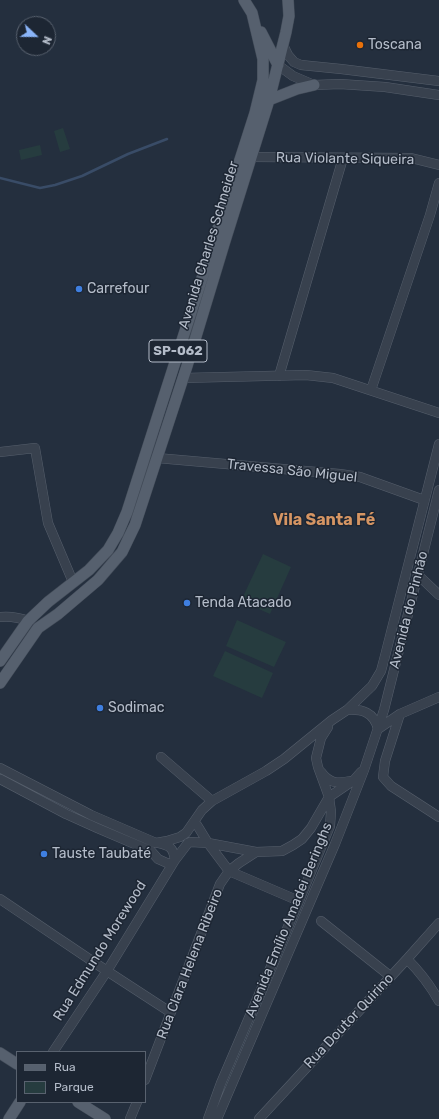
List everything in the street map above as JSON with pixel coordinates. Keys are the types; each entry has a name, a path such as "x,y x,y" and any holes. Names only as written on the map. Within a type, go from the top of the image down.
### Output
{"main road":[{"name":"Avenida Charles Schneider","path":"0,661 28,621 48,602 89,570 108,550 118,533 127,512 254,113 263,80 263,59 252,14 244,0"},
{"name":"Avenida Charles Schneider","path":"0,683 38,628 58,614 98,580 122,552 135,525 184,378 269,100 289,16 288,0"},
{"path":"252,14 278,65"},
{"path":"269,100 297,89 314,85"},
{"path":"0,1053 16,1063"},
{"path":"9,1119 19,1103"},
{"path":"80,1103 105,1119"}],"street":[{"path":"283,45 288,55 294,62 301,65 341,68 439,81"},
{"path":"278,65 292,76 314,85 340,84 385,87 439,94"},
{"path":"340,84 336,76 341,68"},
{"name":"Rua Violante Siqueira","path":"251,157 411,158 439,165"},
{"path":"279,376 343,158"},
{"path":"371,390 435,217 439,183"},
{"path":"184,378 306,375 333,378 439,413"},
{"path":"156,843 180,837 186,833 202,810 212,802 284,759 332,720 347,710 372,686 380,671 439,444"},
{"path":"0,452 35,448 48,523 73,582"},
{"name":"Travessa São Miguel","path":"157,458 360,477 424,500"},
{"name":"Avenida do Pinhão","path":"378,729 439,490"},
{"path":"418,575 439,595"},
{"path":"0,617 20,617 28,621"},
{"path":"217,1119 335,844 364,770 378,729 400,714 439,697"},
{"path":"347,710 356,709 363,711 371,716 378,729"},
{"path":"400,714 385,762 383,776 391,786 439,817"},
{"name":"Avenida Emílio Amadei Beringhs","path":"208,1119 221,1083 330,826 331,812 329,797 318,768 316,758 321,738 332,720"},
{"path":"161,758 212,802"},
{"path":"0,768 92,815 156,843 171,847 174,852 174,862 167,863 158,860 151,851 66,814 0,779"},
{"path":"318,768 325,777 334,782 340,783 354,780"},
{"path":"208,844 256,852 282,850 293,845 302,839 311,828 329,797 354,780 364,770"},
{"path":"193,824 196,825 208,844 229,871 299,901"},
{"name":"Rua Edmundo Morewood","path":"54,1051 107,971 174,862 188,843 208,844"},
{"path":"229,871 256,852"},
{"name":"Rua Clara Helena Ribeiro","path":"146,1077 220,884 229,871"},
{"path":"0,900 170,1012"},
{"path":"321,921 390,976"},
{"name":"Rua Doutor Quirino","path":"259,1119 439,923"},
{"path":"407,959 432,987 439,1001"},
{"path":"130,1119 137,1103"}],"green space":[{"path":"63,128 70,149 60,152 54,131"},
{"path":"40,145 42,155 21,160 19,150"},
{"path":"263,554 291,567 270,614 241,601"},
{"path":"237,620 286,642 274,667 226,646"},
{"path":"225,651 273,673 262,698 213,676"}],"waterway":[{"path":"0,178 40,188 55,185 82,176 128,154 167,139"}],"place":[{"name":"Toscana","path":"360,45"},
{"name":"Carrefour","path":"79,289"},
{"name":"Tenda Atacado","path":"187,603"},
{"name":"Sodimac","path":"100,708"},
{"name":"Tauste Taubaté","path":"44,854"}],"district":[{"name":"Vila Santa Fé","path":"324,520"}]}
